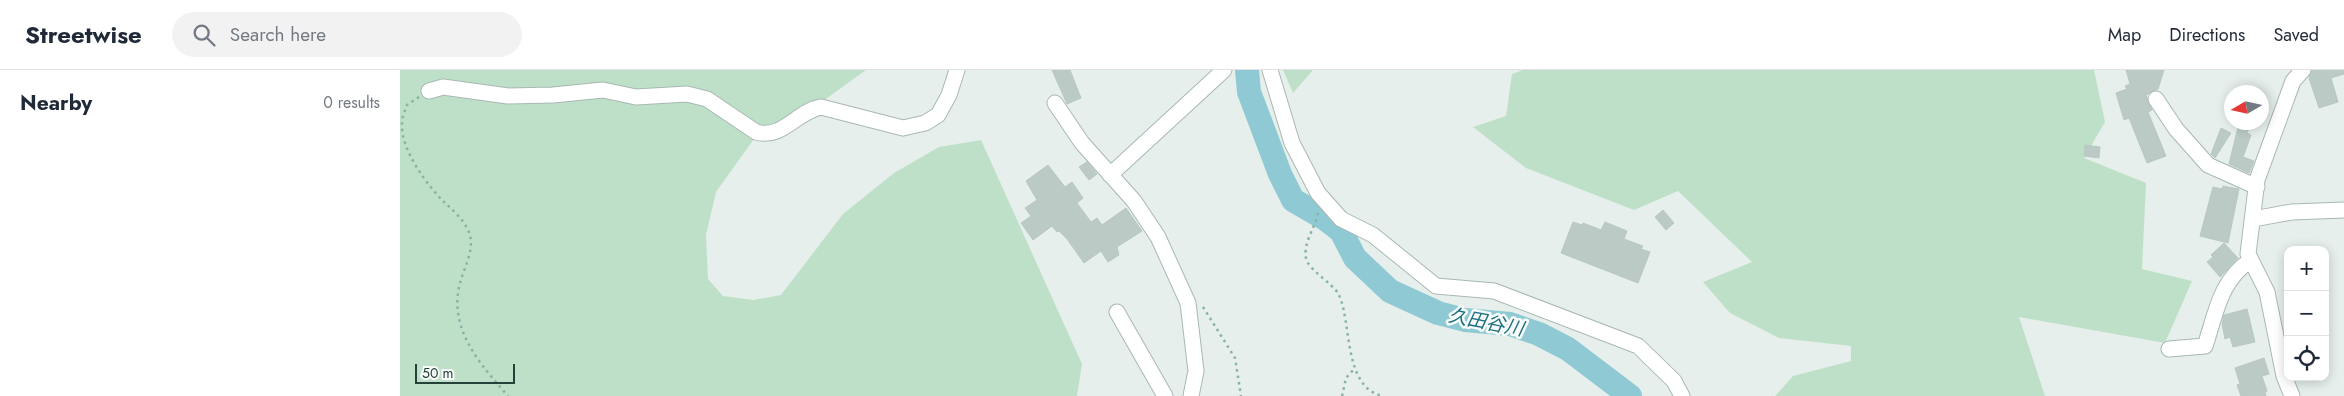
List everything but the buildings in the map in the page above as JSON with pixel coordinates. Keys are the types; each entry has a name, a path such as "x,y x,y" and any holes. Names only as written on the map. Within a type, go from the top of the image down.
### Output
{"street":[{"path":"429,91 443,87 508,96 554,95 603,90 636,98 687,94 706,99 756,132 764,134 777,132 810,109 821,107 903,128 925,123 938,114 949,95 957,70"},
{"path":"1110,175 1224,70"},
{"path":"1270,70 1292,143 1318,193 1341,220 1372,235 1436,286 1494,291 1638,346 1674,381 1682,396"},
{"path":"2292,396 2284,376 2267,292 2248,254 2257,180 2293,81 2303,70"},
{"path":"2156,99 2176,128 2208,166 2257,187"},
{"path":"1055,103 1082,143 1134,201 1158,237 1188,303 1196,371 1191,396"},
{"path":"2253,219 2292,212 2344,210"},
{"path":"2169,348 2205,346 2227,282 2239,268 2251,260"},
{"path":"1117,312 1165,396"}],"path":[{"path":"429,91 407,105 402,124 406,148 419,172 456,212 470,234 470,252 460,284 457,305 460,328 467,343 508,396"},
{"path":"1318,211 1305,249 1306,260 1339,294 1355,368 1364,385 1383,396"},
{"path":"1188,303 1202,305 1235,358 1241,396"},
{"path":"1342,396 1346,378 1355,368"}],"green space":[{"path":"400,70 866,70 823,101 756,136 716,192 706,235 708,279 723,296 753,300 781,295 843,214 894,173 939,147 981,140 1082,364 1077,396 400,396"},
{"path":"1283,70 1313,70 1293,93"},
{"path":"1523,70 2094,70 2105,122 2084,158 2146,183 2142,269 2192,281 2165,343 2019,317 2045,396 1775,396 1793,376 1851,361 1851,346 1779,338 1730,313 1703,282 1752,262 1678,191 1634,210 1526,168 1473,127 1506,116 1512,74"}],"waterway":[{"name":"久田谷川","path":"1247,70 1249,92 1280,174 1293,200 1324,218 1341,231 1355,258 1390,291 1438,313 1465,320 1510,324 1539,334 1568,349 1630,396"}]}
